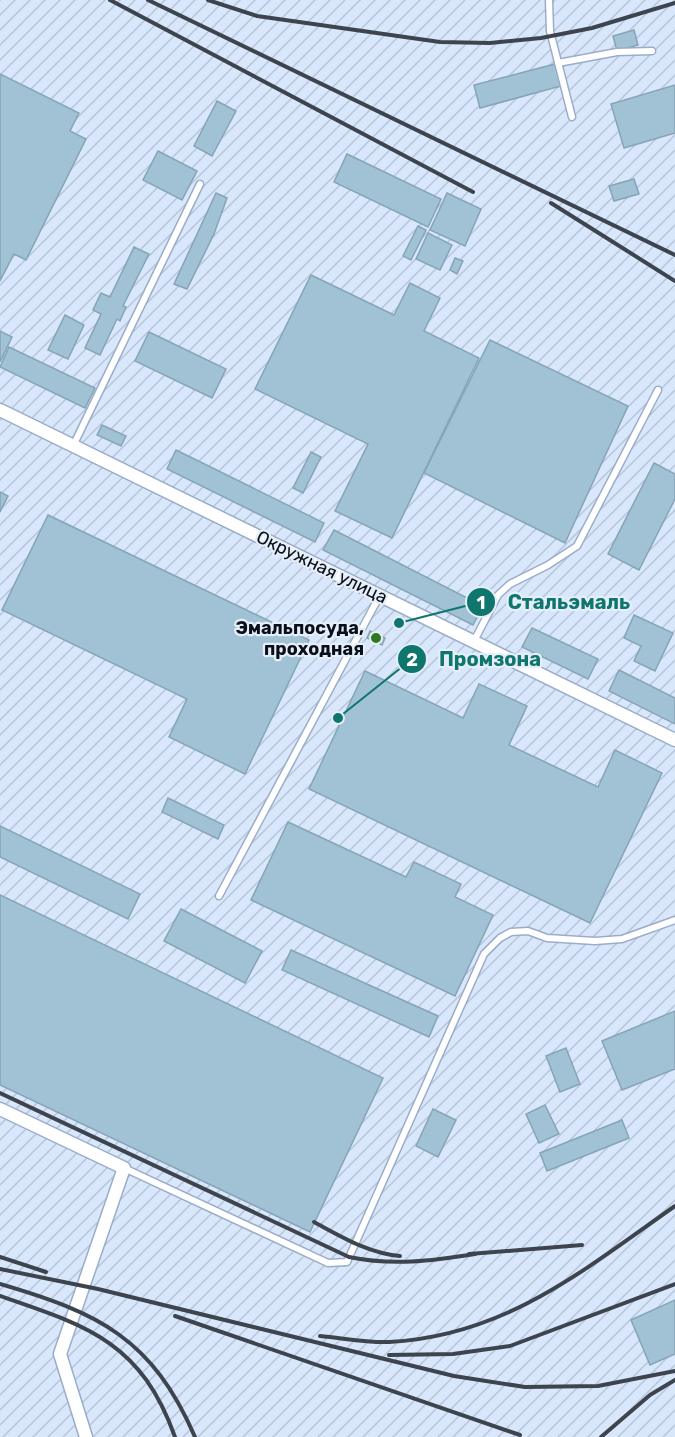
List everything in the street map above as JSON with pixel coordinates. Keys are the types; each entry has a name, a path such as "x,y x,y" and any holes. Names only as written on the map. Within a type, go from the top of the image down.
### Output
{"street":[{"name":"Окружная улица","path":"0,410 675,740"},
{"path":"0,1109 124,1168 60,1354 86,1437"}],"lane":[{"path":"549,0 550,31 572,117"},
{"path":"558,63 617,52 652,51"},
{"path":"73,446 200,184"},
{"path":"474,641 498,596 510,584 548,565 577,546 658,390"},
{"path":"219,896 380,595"},
{"path":"124,1168 328,1263 347,1262 484,954 500,938 511,932 528,932 547,938 595,941 622,939 675,920"}],"shaded area":[{"path":"0,0 675,0 675,1437 0,1437"}],"building":[{"path":"634,30 638,45 617,51 613,36"},
{"path":"555,64 561,86 480,108 474,85"},
{"path":"0,74 79,113 70,131 86,139 26,260 14,254 0,281"},
{"path":"675,85 675,133 624,148 611,104"},
{"path":"217,101 236,111 212,156 194,146"},
{"path":"158,151 197,171 182,200 143,180"},
{"path":"347,154 441,199 428,227 334,182"},
{"path":"634,179 639,194 614,201 609,186"},
{"path":"216,193 227,198 214,234 187,289 174,284"},
{"path":"447,193 481,209 465,246 430,230"},
{"path":"418,226 426,230 411,260 403,256"},
{"path":"428,233 452,245 440,270 416,259"},
{"path":"134,247 149,254 123,306 126,307 120,321 117,319 100,355 85,348 101,314 93,310 101,293 110,297"},
{"path":"455,258 463,261 457,274 450,270"},
{"path":"311,275 394,315 410,283 440,298 424,331 479,358 392,538 335,511 368,444 255,389"},
{"path":"65,315 84,325 68,359 48,350"},
{"path":"0,331 12,337 0,362"},
{"path":"149,332 226,369 212,398 135,361"},
{"path":"490,340 628,406 565,543 424,473"},
{"path":"9,347 95,388 85,408 0,367"},
{"path":"102,425 126,436 121,446 97,435"},
{"path":"176,450 324,523 315,542 167,469"},
{"path":"311,452 321,457 303,493 293,488"},
{"path":"654,463 675,474 675,499 639,570 608,554"},
{"path":"0,492 8,496 0,512"},
{"path":"48,515 309,640 245,774 169,737 187,699 2,610"},
{"path":"334,530 483,606 473,625 323,550"},
{"path":"634,615 673,633 655,671 634,661 641,646 624,638"},
{"path":"532,628 598,659 588,679 522,647"},
{"name":"Эмальпосуда, проходная","path":"370,631 385,638 382,645 367,638"},
{"path":"619,670 675,698 675,724 609,691"},
{"path":"365,671 463,718 479,684 527,706 509,745 598,787 615,750 662,773 590,923 309,789"},
{"path":"168,798 224,825 218,839 162,812"},
{"path":"288,822 406,877 414,862 461,884 455,897 493,915 455,996 251,900"},
{"path":"0,826 140,894 128,919 0,857"},
{"path":"0,895 383,1078 310,1232 0,1085"},
{"path":"181,909 262,951 245,983 164,941"},
{"path":"291,950 438,1016 429,1037 282,970"},
{"path":"675,1011 675,1069 622,1090 602,1041"},
{"path":"566,1048 580,1084 560,1092 546,1056"},
{"path":"545,1105 559,1134 539,1143 526,1114"},
{"path":"433,1109 456,1120 438,1157 416,1146"},
{"path":"622,1120 629,1138 547,1171 540,1153"},
{"path":"675,1300 675,1354 650,1365 631,1320"}],"railway":[{"path":"110,0 473,192"},
{"path":"148,0 675,255"},
{"path":"208,0 257,16 440,42 490,43 541,38 592,28 675,3"},
{"path":"551,203 675,281"},
{"path":"0,1093 349,1257 412,1262 475,1254"},
{"path":"320,1336 389,1342 431,1337 470,1327 506,1313 575,1276 675,1206"},
{"path":"314,1222 366,1248 400,1256"},
{"path":"469,1254 582,1245"},
{"path":"0,1257 46,1272"},
{"path":"0,1269 98,1289 454,1376 525,1387 598,1386 675,1371"},
{"path":"0,1284 66,1306 94,1319 118,1334 141,1353 160,1375 178,1403 195,1437"},
{"path":"389,1355 453,1354 510,1346 675,1284"},
{"path":"0,1296 60,1317 108,1342 146,1379 175,1437"},
{"path":"175,1316 520,1435"},
{"path":"601,1437 650,1395 675,1380"}],"place":[{"name":"Стальэмаль","path":"399,623"},
{"name":"Эмальпосуда, проходная","path":"376,638"},
{"name":"Промзона","path":"338,718"}]}
